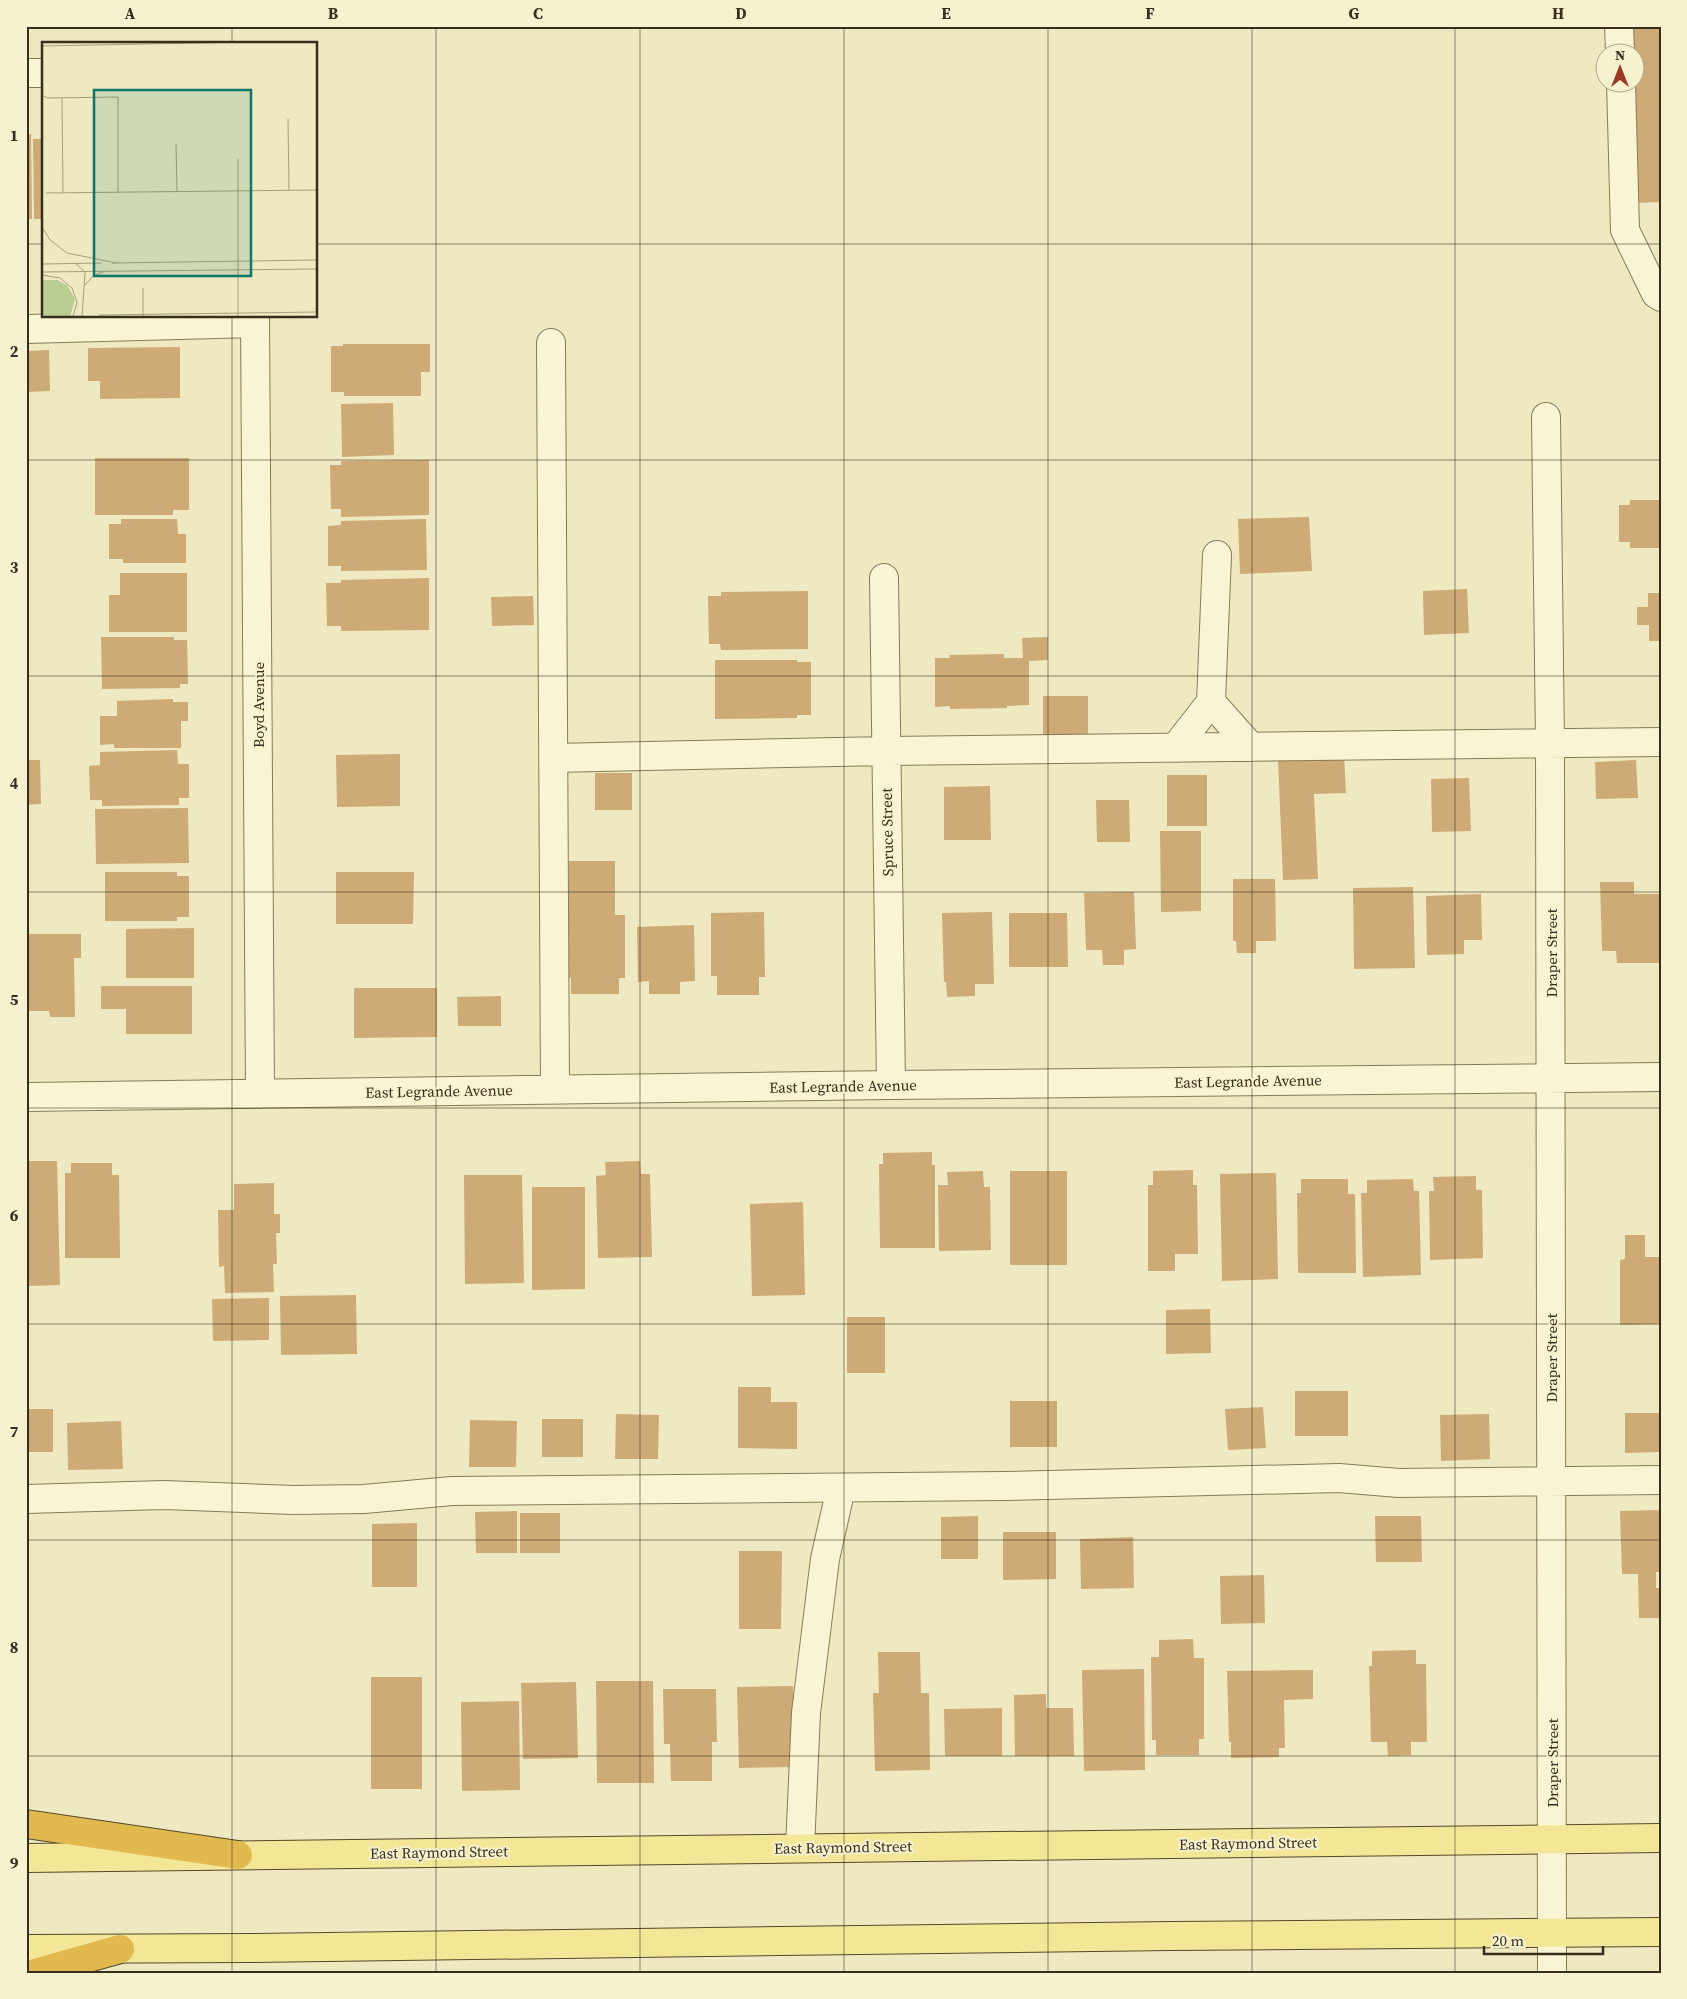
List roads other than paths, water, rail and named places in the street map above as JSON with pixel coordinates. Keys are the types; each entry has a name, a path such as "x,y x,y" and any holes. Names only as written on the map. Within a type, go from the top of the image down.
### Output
{"highway":[{"path":"26,1824 238,1856"},
{"path":"35,1973 120,1949"}],"main road":[{"name":"East Raymond Street","path":"26,1858 1661,1838"},
{"path":"26,1949 1661,1932"}],"street":[{"path":"1619,26 1620,42"},
{"path":"26,73 42,73"},
{"path":"1621,92 1625,230 1656,294 1661,297"},
{"path":"26,329 255,320"},
{"name":"Boyd Avenue","path":"255,320 260,1094"},
{"path":"551,343 555,1089"},
{"name":"Draper Street","path":"1546,417 1550,743 1552,1973"},
{"path":"1175,748 1211,702 1217,555"},
{"name":"Spruce Street","path":"884,578 891,1085"},
{"path":"1211,702 1251,747"},
{"path":"553,758 886,751 1661,742"},
{"name":"East Legrande Avenue","path":"26,1097 555,1089 1661,1077"},
{"path":"26,1499 164,1495 293,1500 364,1499 452,1492 841,1488 1339,1478 1399,1483 1661,1480"},
{"path":"800,1848 806,1713 825,1558 841,1488"}]}
